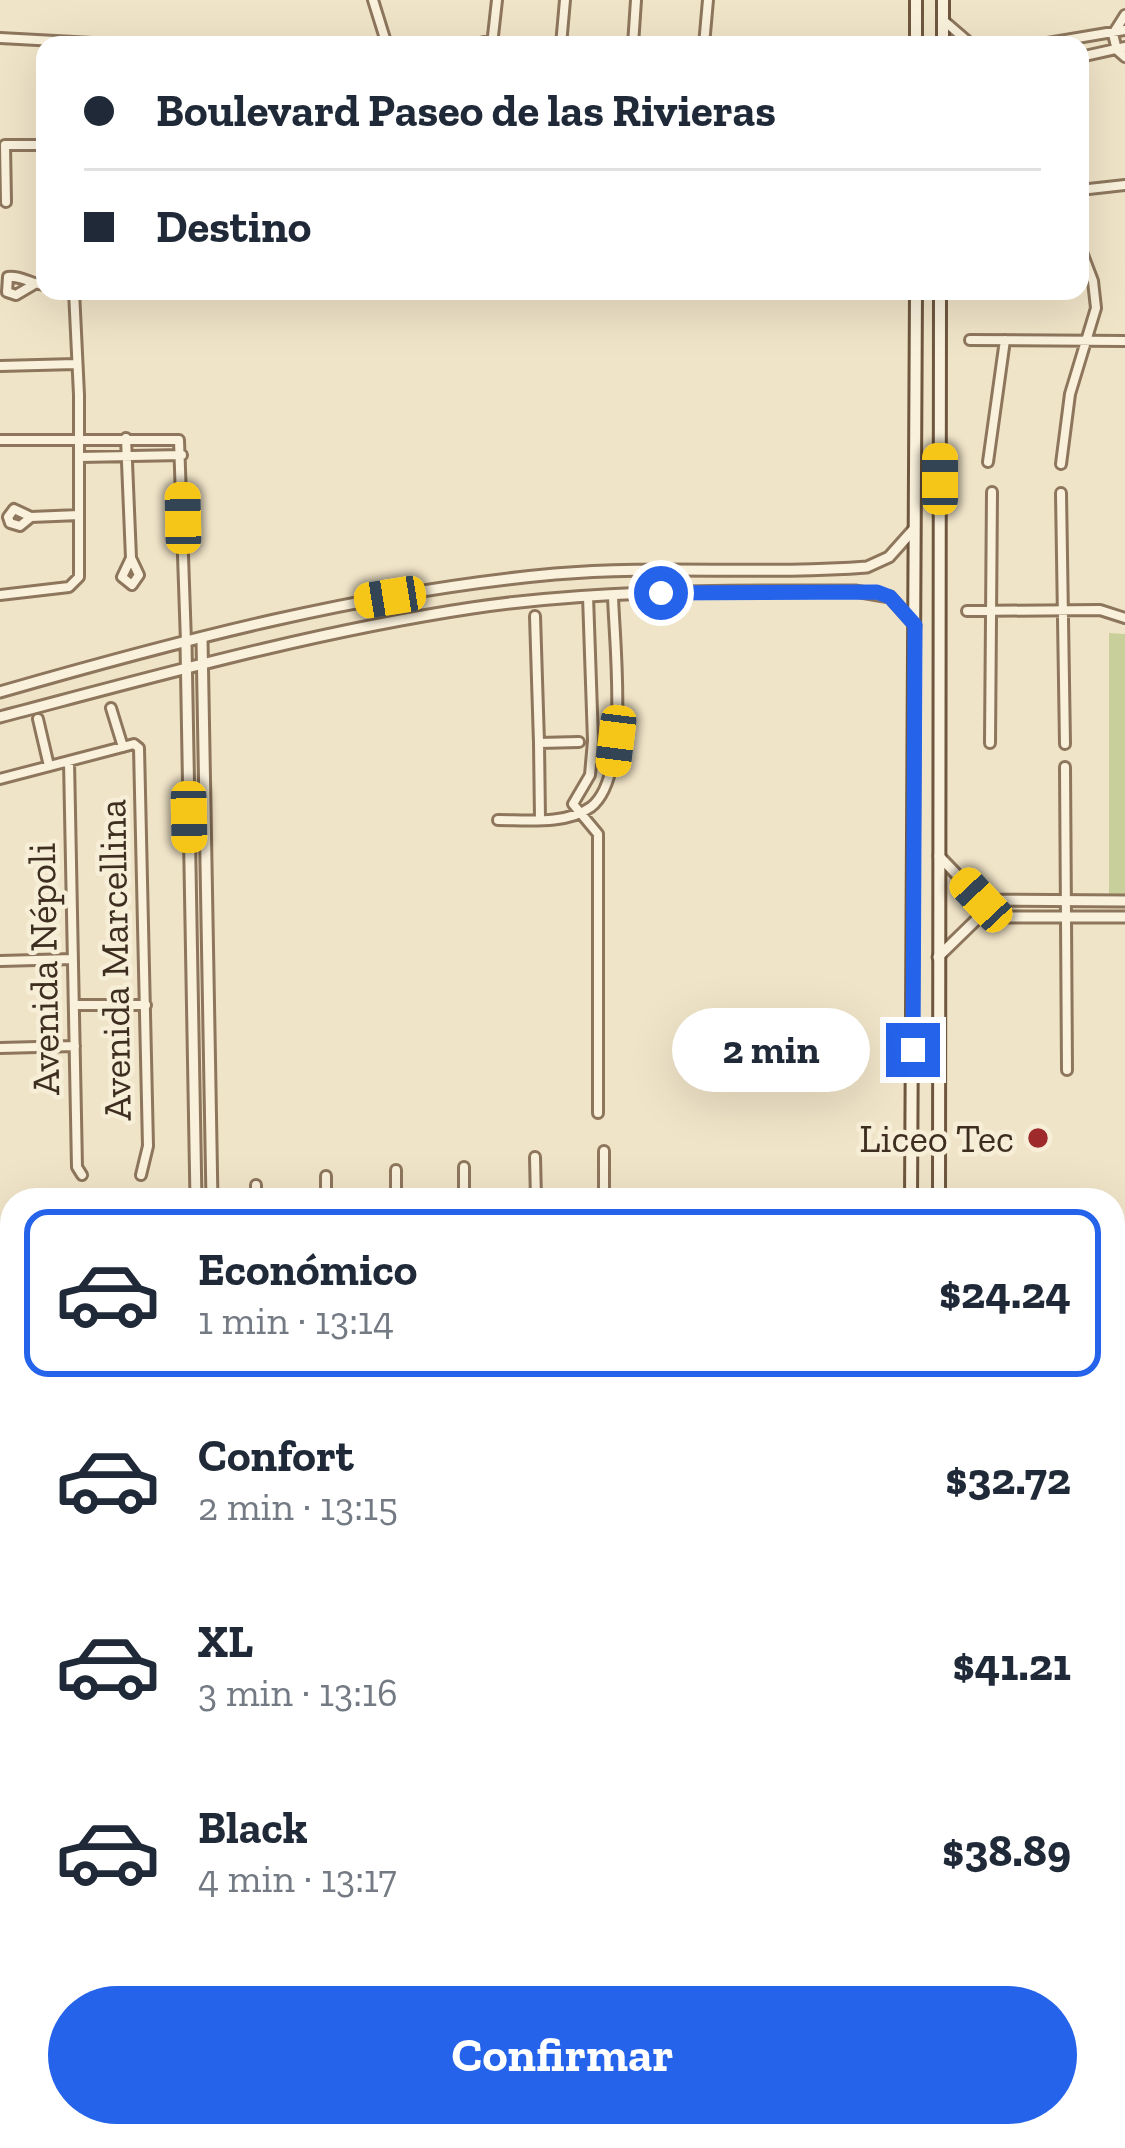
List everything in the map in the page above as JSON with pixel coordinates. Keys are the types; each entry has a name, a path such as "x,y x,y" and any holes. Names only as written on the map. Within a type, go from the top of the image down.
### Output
{"main road":[{"path":"916,0 916,36"},
{"path":"943,0 943,36"},
{"path":"911,1188 916,300"},
{"path":"939,1188 940,300"},
{"path":"915,731 939,731"}],"street":[{"path":"375,0 385,36"},
{"path":"493,36 497,0"},
{"path":"563,36 566,0"},
{"path":"634,36 636,0"},
{"path":"705,36 708,0"},
{"path":"1113,34 1125,15"},
{"path":"943,20 962,36"},
{"path":"1089,37 1125,30"},
{"path":"1089,56 1122,51 1113,34"},
{"path":"0,38 36,40"},
{"path":"6,202 2,145 36,145"},
{"path":"1089,189 1125,185"},
{"path":"1061,464 1067,410 1088,341 1096,294 1089,273"},
{"path":"0,595 76,584 79,577 74,300"},
{"path":"970,340 1125,340"},
{"path":"988,462 1004,340"},
{"path":"0,366 76,364"},
{"path":"126,438 131,558"},
{"path":"0,440 179,440 196,1188"},
{"path":"80,457 182,455"},
{"path":"990,743 992,492"},
{"path":"1061,493 1065,744"},
{"path":"31,517 79,514"},
{"path":"0,692 357,602 554,574 866,567 890,557 914,530"},
{"path":"0,717 349,628 588,596 877,592 890,597 915,625"},
{"path":"498,820 578,812 602,794 616,741 613,595"},
{"path":"588,596 593,741 590,775 573,804 598,834 598,1113"},
{"path":"968,611 1100,610 1125,618"},
{"path":"535,616 540,819"},
{"path":"202,639 212,1188"},
{"name":"Avenida Marcellina","path":"111,708 123,747 134,744 140,756 148,1146 140,1175"},
{"path":"38,719 50,766"},
{"path":"538,743 579,742"},
{"path":"0,778 123,747"},
{"name":"Avenida Népoli","path":"69,761 77,1167 82,1175"},
{"path":"1065,767 1067,1070"},
{"path":"938,854 981,900 1125,901"},
{"path":"938,957 979,917 981,900"},
{"path":"1018,901 1018,916"},
{"path":"979,917 1125,917"},
{"path":"0,961 73,959"},
{"path":"74,1005 146,1005"},
{"path":"0,1048 75,1046"},
{"path":"604,1150 604,1188"},
{"path":"535,1156 536,1188"},
{"path":"464,1167 464,1188"},
{"path":"396,1170 396,1188"},
{"path":"326,1176 326,1188"}],"green space":[{"path":"1109,633 1125,634 1125,896 1109,897"}],"place":[{"name":"Liceo Tec","path":"1038,1138"}],"route":[{"path":"661,593 877,592 890,597 915,625 913,1050"}]}
